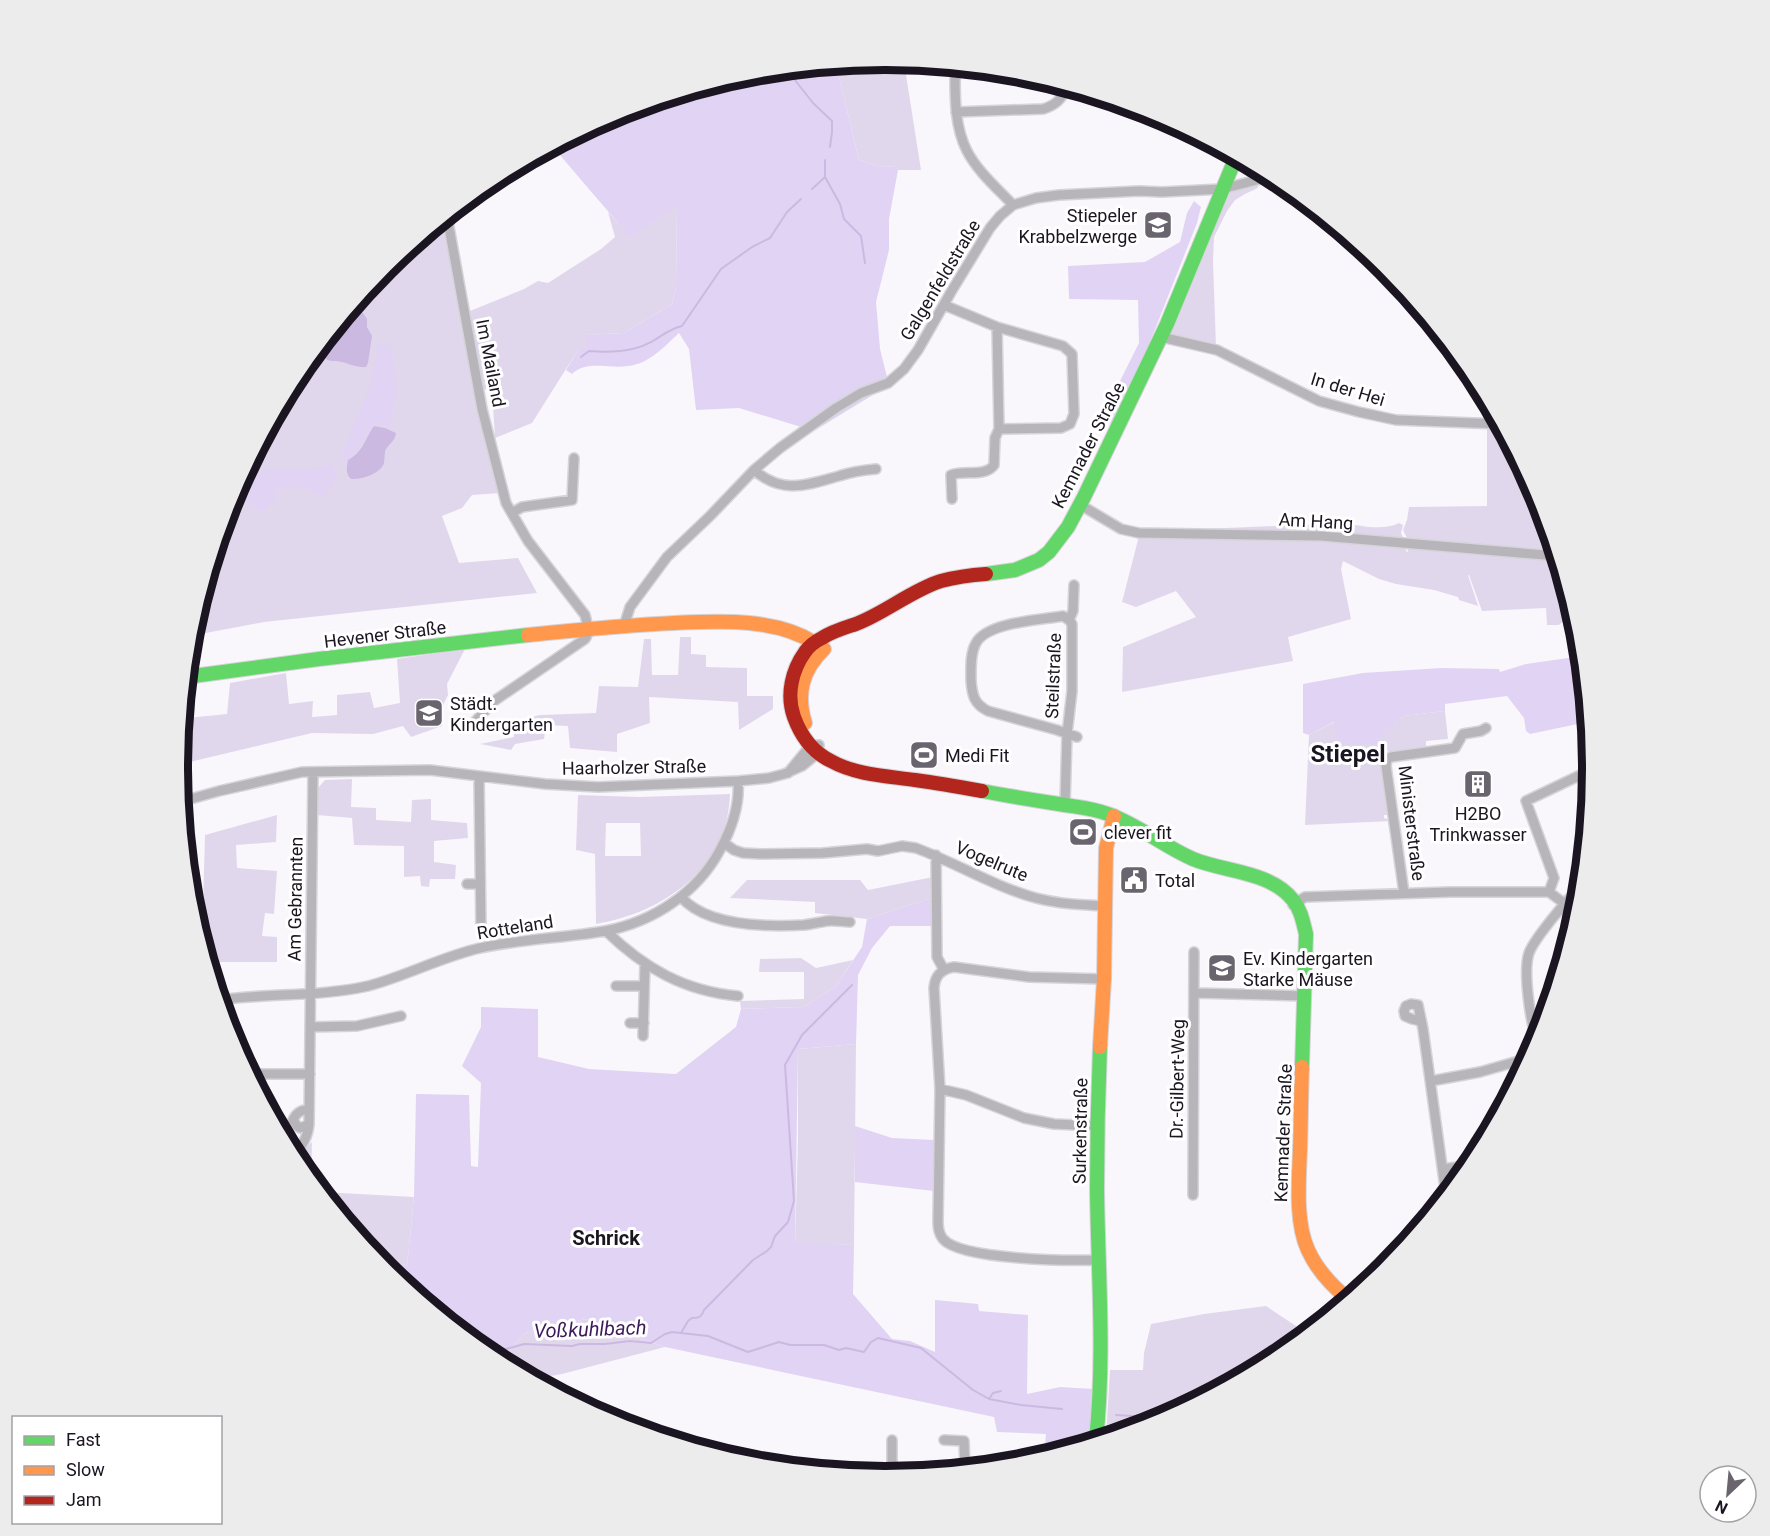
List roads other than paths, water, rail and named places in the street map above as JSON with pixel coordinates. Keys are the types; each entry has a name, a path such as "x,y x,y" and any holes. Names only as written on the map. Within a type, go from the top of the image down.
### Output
{"main road":[{"name":"Kemnader Straße","path":"813,650 849,626 950,577 1008,572 1029,566 1052,550 1079,504 1161,337 1233,164"},
{"name":"Hevener Straße","path":"193,676 277,664 588,628 624,626 749,623 800,634 813,650"},
{"path":"813,650 794,674 790,686 790,700 796,714 809,731 816,748 852,763 907,779 1086,807 1149,833 1203,866 1268,881 1287,893 1293,905"},
{"name":"Surkenstraße","path":"1097,1432 1101,1349 1097,1188 1100,1054 1104,979 1106,848 1113,819"},
{"name":"Kemnader Straße","path":"1293,905 1304,921 1305,952 1299,1159 1301,1226 1307,1248 1319,1270 1342,1294"}],"street":[{"path":"956,74 956,112 966,149 982,172 1013,205"},
{"path":"956,112 1043,109 1058,102 1063,93"},
{"name":"Galgenfeldstraße","path":"624,626 630,607 667,557 754,470 780,448 845,402 888,383 898,376 918,350 990,228 1013,205 1036,198 1059,195 1222,189 1259,179"},
{"name":"Im Mailand","path":"449,224 482,409 506,503 528,541 585,615 588,628"},
{"path":"944,305 997,327 1063,346 1072,354 1073,419 1067,426 999,429"},
{"path":"952,499 951,475 987,471 993,468 995,461 995,438 999,429 997,327"},
{"name":"In der Hei","path":"1161,337 1217,350 1319,400 1359,412 1396,420 1492,424"},
{"path":"512,513 522,507 572,500 573,458"},
{"path":"754,470 772,483 797,487 876,469"},
{"name":"Am Hang","path":"1079,504 1121,529 1139,533 1321,536 1549,555"},
{"name":"Steilstraße","path":"1069,620 1073,611 1074,585"},
{"name":"Steilstraße","path":"1065,805 1072,736 1072,624 1063,616 991,629 981,636 972,652 971,678 972,694 980,707 1072,736"},
{"path":"471,726 494,701 585,639 588,635 588,628"},
{"name":"Ministerstraße","path":"1404,893 1386,766 1387,759 1455,748 1462,734 1486,728"},
{"name":"Haarholzer Straße","path":"189,800 302,772 430,770 545,784 598,787 738,781 769,778 788,773 816,748"},
{"name":"Am Gebrannten","path":"300,1148 309,1124 313,772"},
{"path":"1565,904 1549,892 1554,878 1526,801 1582,774"},
{"path":"479,777 481,929"},
{"name":"Rotteland","path":"228,999 367,986 480,948 606,931 648,917 681,897 706,873 724,843 732,824 737,806 738,781"},
{"name":"Vogelrute","path":"724,843 743,853 761,854 823,853 867,849 878,851 902,846 916,848 1035,897 1060,903 1106,906"},
{"path":"936,855 937,957 944,970"},
{"path":"466,884 480,884"},
{"name":"Ministerstraße","path":"1293,905 1305,897 1462,891 1549,892"},
{"path":"681,897 688,906 697,911 734,922 805,925 830,920 850,922"},
{"path":"1533,1025 1528,960 1536,940 1570,898"},
{"path":"606,931 625,950 645,964 681,983 723,995 738,996"},
{"name":"Dr.-Gilbert-Weg","path":"1193,1195 1190,1166 1194,952"},
{"path":"643,1036 645,964"},
{"path":"1099,1260 1044,1260 999,1256 960,1249 943,1239 938,1222 940,1089 934,988 938,975 954,967 1006,975 1104,979"},
{"path":"616,986 644,986"},
{"name":"Dr.-Gilbert-Weg","path":"1195,993 1305,996"},
{"path":"310,1027 357,1026 401,1016"},
{"path":"1421,1021 1445,1184"},
{"path":"630,1023 644,1023"},
{"path":"1431,1082 1517,1061"},
{"path":"258,1074 310,1074"},
{"path":"940,1089 966,1095 1024,1118 1054,1124 1099,1126"},
{"name":"Am Gebrannten","path":"309,1110 297,1114 293,1120 300,1128 309,1124"},
{"path":"1443,1169 1457,1167"},
{"path":"892,1440 892,1466"},
{"path":"944,1440 964,1441 965,1461"}],"waterway":[{"path":"792,76 813,103 832,121 830,147"},
{"path":"825,160 825,177"},
{"path":"825,177 840,204 844,219 861,236 865,263"},
{"path":"812,189 825,177"},
{"path":"581,357 589,351 630,350 646,345 682,326 721,269 752,247 770,238 787,212 801,199"},
{"path":"681,1333 688,1321 700,1316 753,1260 771,1247 775,1236 788,1222 794,1201 785,1065 802,1035 852,985"},
{"name":"Voßkuhlbach","path":"497,1348 506,1349 524,1344 572,1346 630,1341 651,1343 672,1332 708,1336 748,1352 779,1342 790,1345 824,1345 839,1350 846,1348 864,1352 871,1342 878,1338 921,1348 973,1390 989,1399 1062,1409"},
{"path":"989,1399 993,1393 1001,1391"},
{"name":"Voßkuhlbach","path":"1116,1415 1140,1416"}],"place":[{"name":"Stiepeler Krabbelzwerge","path":"1158,225"},
{"name":"Städt. Kindergarten","path":"429,713"},
{"name":"Medi Fit","path":"924,755"},
{"name":"H2BO Trinkwasser","path":"1478,784"},
{"name":"clever fit","path":"1083,832"},
{"name":"Total","path":"1134,880"},
{"name":"Ev. Kindergarten Starke Mäuse","path":"1222,968"}],"district":[{"name":"Stiepel","path":"1348,754"},
{"name":"Schrick","path":"606,1238"}]}
